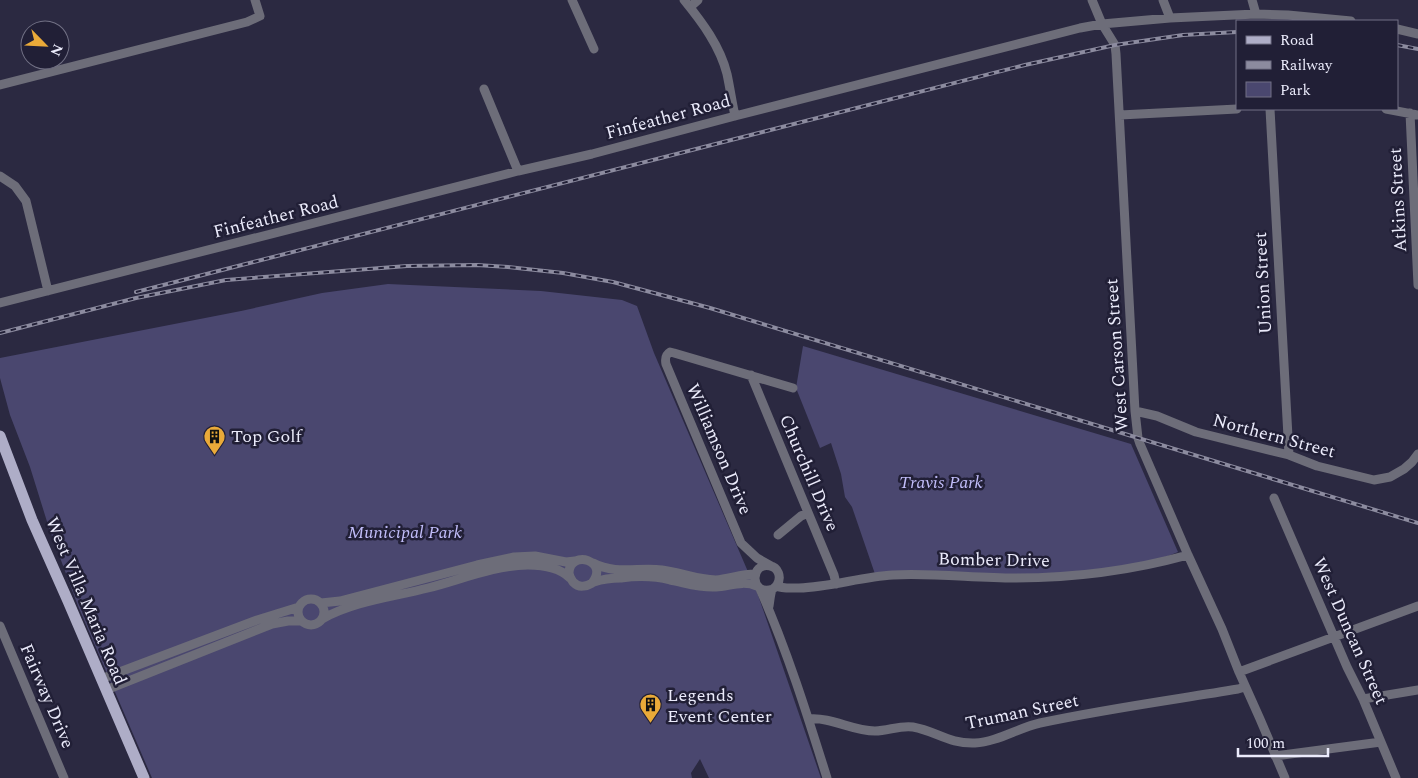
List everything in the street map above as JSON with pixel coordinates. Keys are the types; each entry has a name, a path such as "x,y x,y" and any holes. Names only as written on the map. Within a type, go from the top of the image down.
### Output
{"main road":[{"name":"West Villa Maria Road","path":"0,436 32,520 144,778"}],"street":[{"path":"0,85 238,24 260,16 255,0"},
{"path":"572,0 594,49"},
{"path":"698,0 687,4 704,26 722,58 735,116"},
{"name":"West Carson Street","path":"1092,0 1102,24 1114,45 1116,54 1138,438 1285,778"},
{"path":"1163,0 1170,18"},
{"path":"1252,0 1256,14"},
{"name":"Finfeather Road","path":"0,303 518,171 592,154 1070,30 1102,24 1170,18 1256,14 1340,20"},
{"path":"1398,29 1418,34"},
{"path":"484,89 518,171"},
{"path":"1120,115 1236,109"},
{"name":"Union Street","path":"1270,110 1289,455"},
{"path":"1392,110 1414,114"},
{"name":"Atkins Street","path":"1414,114 1418,285"},
{"path":"0,176 15,186 26,200 48,291"},
{"name":"Williamson Drive","path":"751,375 670,352 665,359 741,543 757,558 771,566"},
{"path":"751,375 793,388"},
{"name":"Churchill Drive","path":"751,375 834,575 836,584"},
{"name":"Northern Street","path":"1135,411 1156,416 1196,432 1289,455 1317,466 1374,480 1390,477 1404,469 1418,454"},
{"name":"West Duncan Street","path":"1274,498 1396,778"},
{"path":"778,535 801,516 808,513"},
{"name":"Williamson Drive","path":"751,553 756,572"},
{"name":"Bomber Drive","path":"774,588 814,588 891,576 914,575 1014,578 1067,577 1136,568 1188,555"},
{"path":"321,603 340,601 477,565 514,557 535,556 566,562 584,559 606,569 659,569 702,579 717,580 756,572 763,566 771,566 789,584 798,588"},
{"path":"570,578 570,569 576,561"},
{"path":"592,583 597,571 593,562"},
{"path":"322,619 325,610 318,600 309,598 301,603 298,614 302,621 307,624 314,624 333,613 352,606 504,567 529,565 556,568 564,572 580,586 616,578 644,577 666,579 695,587 717,587 743,583 751,584 764,590 774,588"},
{"path":"756,572 755,582 769,609 809,718 827,778"},
{"path":"769,609 779,575"},
{"path":"1239,672 1418,606"},
{"path":"104,685 248,623 299,607"},
{"path":"104,685 272,624 302,621"},
{"name":"Fairway Drive","path":"0,626 64,778"},
{"name":"Truman Street","path":"809,718 819,718 875,731 911,726 954,742 977,743 1037,724 1238,689 1245,686"},
{"path":"1363,699 1418,690"},
{"path":"1275,756 1381,742"}],"green space":[{"name":"Municipal Park","path":"388,284 541,291 622,300 637,306 654,353 758,595 821,778 709,778 700,759 691,773 692,778 152,778 78,606 49,528 30,467 10,415 0,378 0,358 241,311 322,293"},
{"name":"Travis Park","path":"803,346 1131,444 1178,552 1136,565 1091,572 1045,574 875,574 852,507 845,497 841,474 831,443 820,448 796,388"}],"railway":[{"path":"136,292 1025,65 1115,45 1183,35 1236,32"},
{"path":"1398,45 1418,49"},
{"path":"0,333 136,298 226,280 407,266 477,265 563,273 613,282 710,308 1418,523"}],"place":[{"name":"Top Golf","path":"215,455"},
{"name":"Legends Event Center","path":"651,724"}]}
